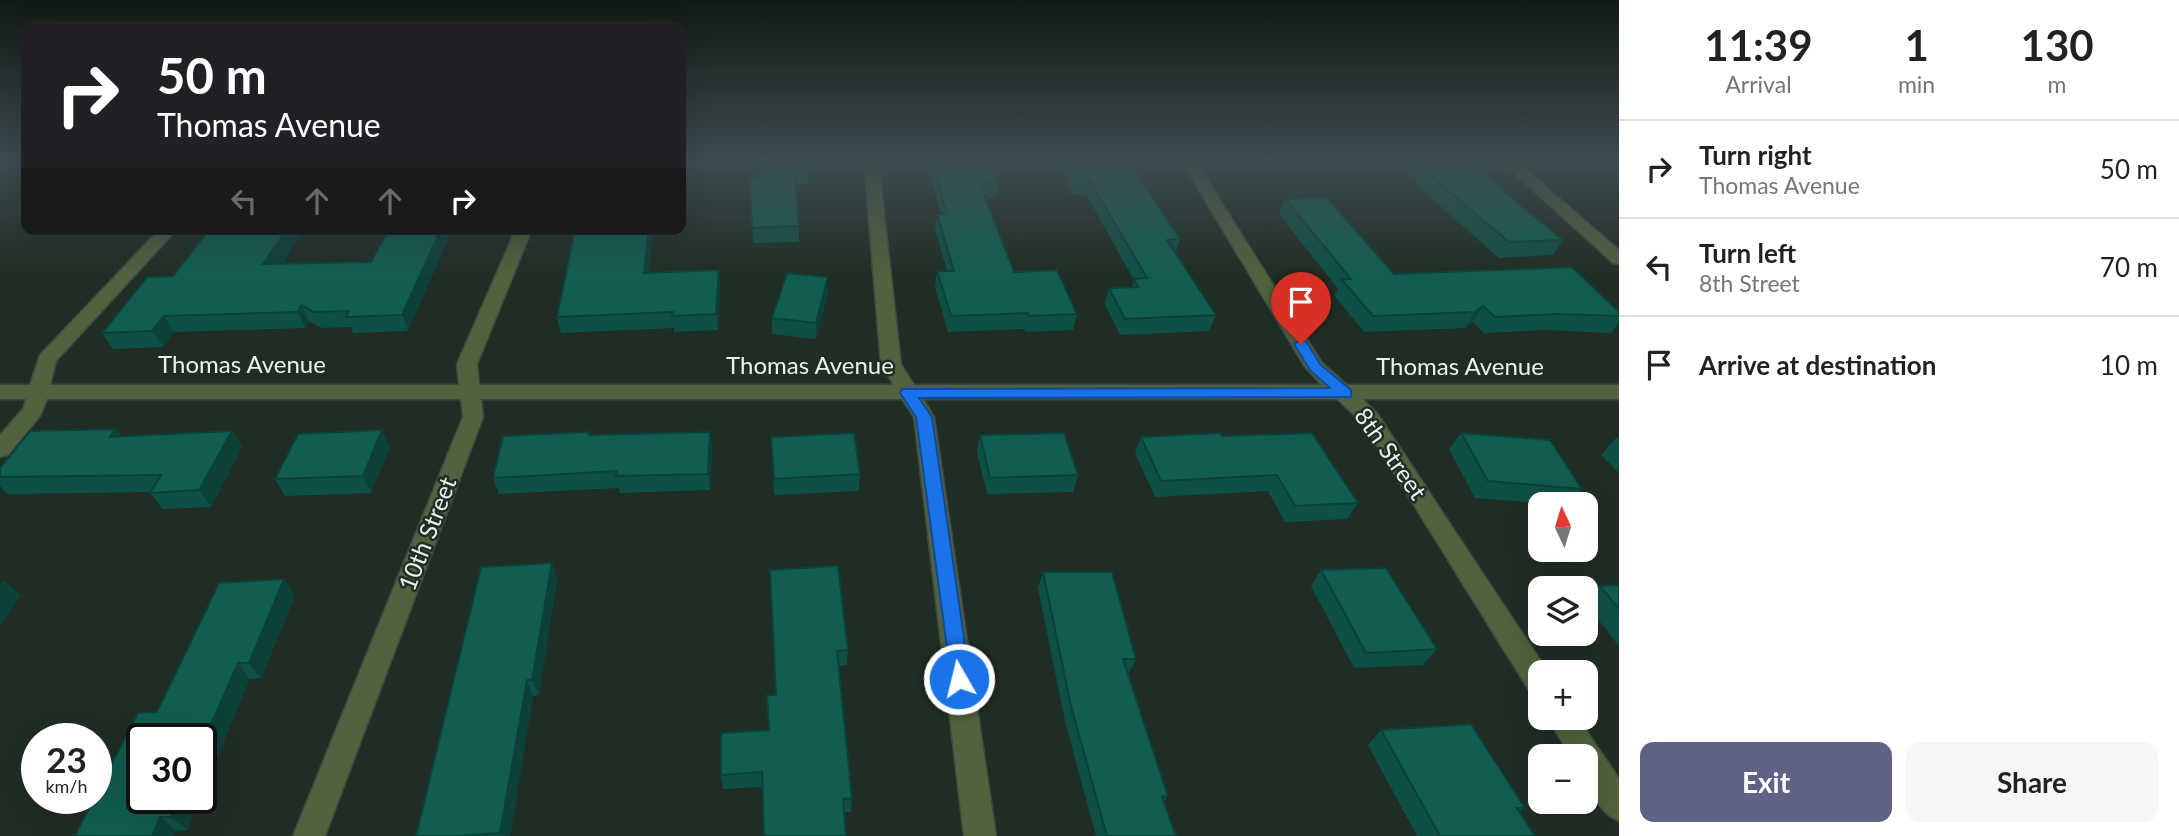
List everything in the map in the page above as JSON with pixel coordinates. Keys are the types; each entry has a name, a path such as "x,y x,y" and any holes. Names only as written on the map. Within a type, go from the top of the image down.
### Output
{"street":[{"path":"875,199 891,365 924,417 980,836"},
{"name":"8th Street","path":"1212,199 1315,367 1370,418 1528,664"},
{"path":"1551,199 1619,259"},
{"path":"0,449 33,411 47,359 163,235"},
{"name":"10th Street","path":"309,836 473,417 467,364 521,235"},
{"name":"Thomas Avenue","path":"0,392 1619,393"},
{"path":"1570,730 1619,806"}],"building":[{"path":"751,199 797,199 799,226 752,228"},
{"path":"943,199 986,199 1014,272 1057,270 1077,314 951,316 937,271 954,271 937,214 947,214"},
{"path":"1101,199 1153,199 1180,239 1167,240 1216,315 1125,319 1109,288 1138,287 1134,279 1147,278"},
{"path":"1285,199 1328,199 1394,274 1572,267 1619,312 1619,316 1558,314 1495,317 1483,306 1475,312 1373,316 1342,280 1351,279"},
{"path":"1458,199 1513,199 1563,240 1509,242"},
{"path":"205,235 283,235 263,264 371,262 386,235 438,235 402,315 346,317 349,311 314,312 301,305 298,312 164,316 152,331 102,333 147,277 173,276"},
{"path":"574,235 648,235 644,273 719,270 716,314 672,316 673,312 557,317"},
{"path":"787,273 828,277 816,323 772,318"},
{"path":"115,429 110,437 232,431 199,490 150,493 161,475 0,477 0,468 30,431"},
{"path":"382,430 363,476 275,479 298,434"},
{"path":"589,432 589,435 710,432 708,474 616,476 617,471 493,478 503,436"},
{"path":"854,433 860,474 774,479 771,437"},
{"path":"1064,433 1078,475 990,478 980,435"},
{"path":"1221,433 1222,436 1312,433 1358,503 1295,506 1277,475 1161,481 1141,437"},
{"path":"1461,433 1550,440 1582,489 1488,481"},
{"path":"552,563 532,680 527,680 500,833 416,836 481,567"},
{"path":"838,566 848,650 837,651 852,798 843,799 846,836 764,836 762,772 721,775 721,733 769,730 767,695 776,695 770,570"},
{"path":"1386,568 1437,649 1366,653 1321,570"},
{"path":"1043,572 1112,572 1136,659 1123,659 1168,796 1162,797 1176,836 1107,836 1071,706"},
{"path":"284,579 249,663 238,663 212,723 133,723 138,713 157,712 219,583"},
{"path":"1619,585 1619,609 1600,586"},
{"path":"1471,724 1525,808 1517,808 1535,836 1440,836 1381,730"},
{"path":"126,736 126,814 172,814 171,817 160,817 152,836 75,836 86,814 112,814 112,763"}],"route":[{"path":"959,679 924,417 908,393 1345,393 1315,367 1301,344"}]}
